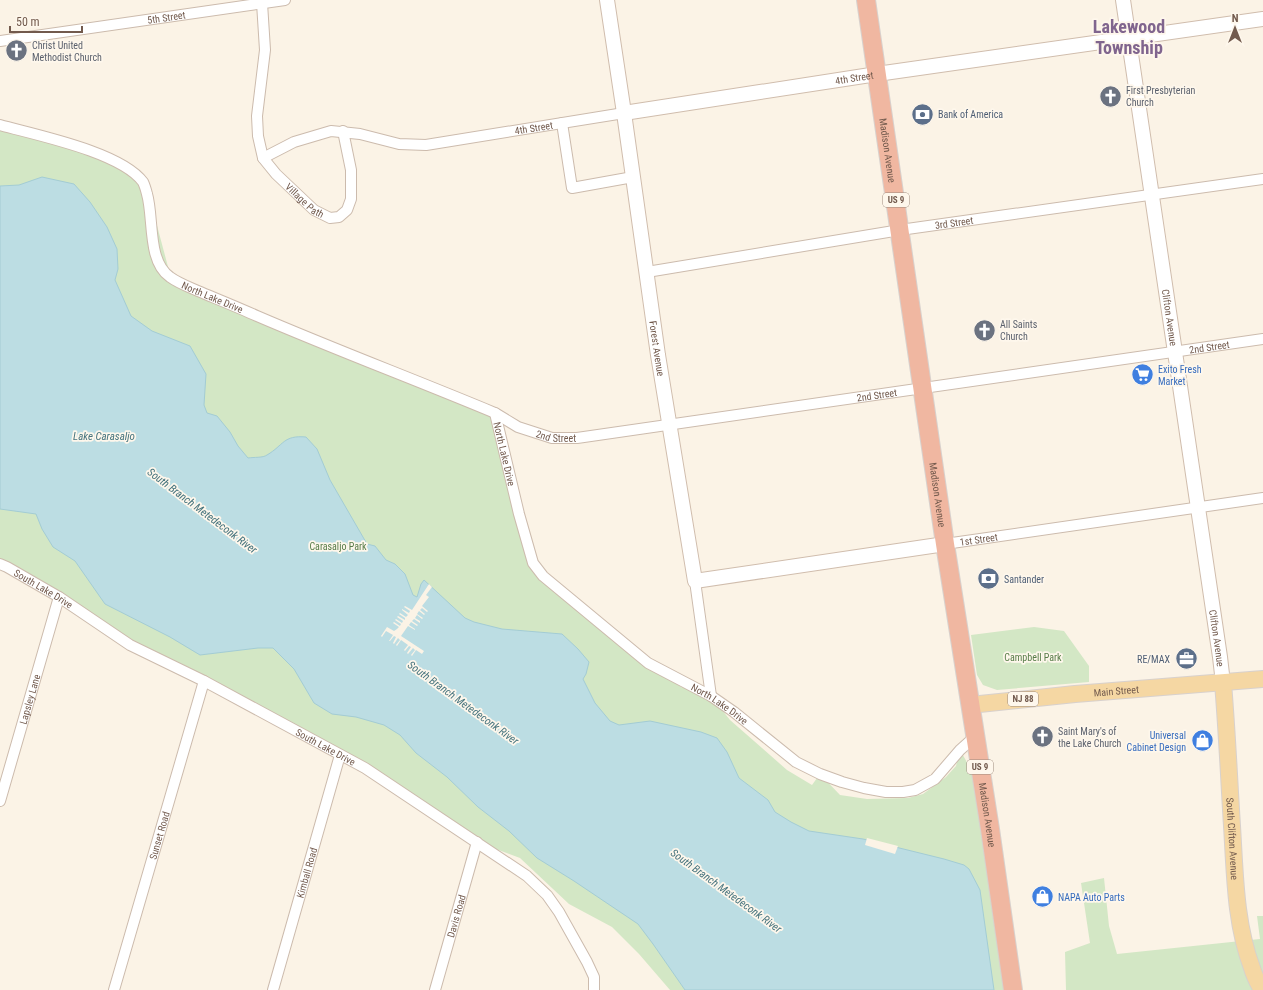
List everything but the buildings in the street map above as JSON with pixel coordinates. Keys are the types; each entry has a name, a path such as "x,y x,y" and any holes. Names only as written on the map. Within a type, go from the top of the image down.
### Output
{"highway":[{"name":"Madison Avenue","path":"866,0 945,544 1013,990"}],"main road":[{"name":"Main Street","path":"970,705 1072,694 1263,680"},
{"name":"South Clifton Avenue","path":"1223,683 1234,870 1239,916 1244,943 1252,968 1262,990"}],"street":[{"name":"5th Street","path":"0,41 285,0"},
{"name":"Forest Avenue","path":"607,0 634,177 658,355 695,581 711,696"},
{"name":"Clifton Avenue","path":"1123,0 1223,683"},
{"name":"Village Path","path":"262,3 266,50 258,116 258,136 263,158 276,174 314,210 330,218 340,217 347,210 351,199 351,170 343,131"},
{"name":"4th Street","path":"343,131 398,144 426,145 877,74 1128,37 1263,19"},
{"path":"562,123 572,188 634,177"},
{"name":"North Lake Drive","path":"0,125 76,146 114,160 131,170 144,183 149,203 152,238 156,254 161,266 169,277 200,292 279,325 495,413 520,520 533,563 543,576 648,664 711,696 734,712 796,762 820,774 864,788 886,792 915,790 935,779 960,750 970,741 975,733"},
{"path":"263,158 294,142 331,131 343,131"},
{"name":"3rd Street","path":"647,272 900,230 1263,179"},
{"name":"2nd Street","path":"495,413 518,427 552,438 577,438 1263,339"},
{"name":"1st Street","path":"695,581 1263,498"},
{"name":"South Lake Drive","path":"0,564 59,597 130,645 204,681 365,768 527,876 547,895 559,912 594,977 594,990"},
{"name":"Lapsley Lane","path":"0,801 59,597"},
{"name":"Sunset Road","path":"114,990 204,681"},
{"name":"Kimball Road","path":"273,990 340,754"},
{"name":"Davis Road","path":"435,990 477,842"}],"green space":[{"name":"Lake Carasaljo","path":"0,124 114,160 147,188 171,278 495,413 533,563 655,667 681,687 711,696 730,720 787,770 812,785 820,774 840,795 867,799 908,798 923,794 946,777 956,766 960,750 973,773 1008,990 670,990 639,954 612,927 569,904 520,858 477,842 365,768 130,645 0,565"},
{"name":"Campbell Park","path":"1034,627 1064,631 1089,666 1089,682 997,690 983,685 977,675 971,635"},
{"path":"1104,878 1109,926 1117,954 1260,939 1257,916 1263,916 1263,990 1066,990 1065,952 1090,943 1081,883"}],"water":[{"name":"Lake Carasaljo","path":"42,177 74,184 90,202 107,227 117,249 118,269 115,280 131,316 152,331 190,346 206,374 204,405 207,413 217,416 248,458 265,456 288,439 306,437 317,449 330,480 367,544 375,546 386,560 395,564 405,574 413,595 417,597 421,584 424,580 465,618 474,622 502,629 562,634 589,662 583,679 595,703 610,721 619,725 650,721 701,732 717,738 727,752 739,778 768,800 775,812 809,831 863,839 964,865 969,869 980,890 994,990 685,990 638,924 537,858 509,831 478,807 447,777 416,753 400,735 384,725 356,717 332,714 314,703 294,669 273,648 258,648 200,655 170,637 105,604 75,561 53,547 42,529 36,514 0,509 0,186 19,185"}],"pier":[{"path":"429,584 432,587 426,595 429,597 422,606 428,611 427,612 422,608 420,610 425,614 424,615 419,611 417,614 423,618 422,619 417,615 415,618 420,621 420,623 414,619 412,621 418,625 417,626 411,622 409,625 415,630 408,626 401,636 424,651 422,654 416,650 412,656 411,655 415,650 413,648 408,654 407,653 411,647 409,646 405,651 404,650 408,645 401,640 397,646 396,645 400,640 398,638 394,644 393,643 396,637 394,636 389,641 393,635 386,631 382,637 381,636 387,627 394,631 399,627 393,623 394,622 400,626 401,624 395,620 396,619 402,623 403,621 397,617 398,616 405,620 405,618 399,614 400,613 406,617 408,615 402,609 409,613 410,611 404,607 405,606 412,610"},
{"path":"867,838 898,846 895,854 865,845"}],"place":[{"name":"Christ United Methodist Church","path":"17,51"},
{"name":"First Presbyterian Church","path":"1110,96"},
{"name":"Bank of America","path":"923,114"},
{"name":"All Saints Church","path":"984,330"},
{"name":"Exito Fresh Market","path":"1143,375"},
{"name":"Santander","path":"988,579"},
{"name":"RE/MAX","path":"1186,659"},
{"name":"Saint Mary's of the Lake Church","path":"1042,737"},
{"name":"Universal Cabinet Design","path":"1202,741"},
{"name":"NAPA Auto Parts","path":"1043,897"}],"district":[{"name":"Lakewood Township","path":"1129,36"}],"water label":[{"name":"South Branch Metedeconk River","path":"202,511"},
{"name":"South Branch Metedeconk River","path":"463,703"},
{"name":"South Branch Metedeconk River","path":"726,891"}],"park label":[{"name":"Carasaljo Park","path":"338,546"}]}
